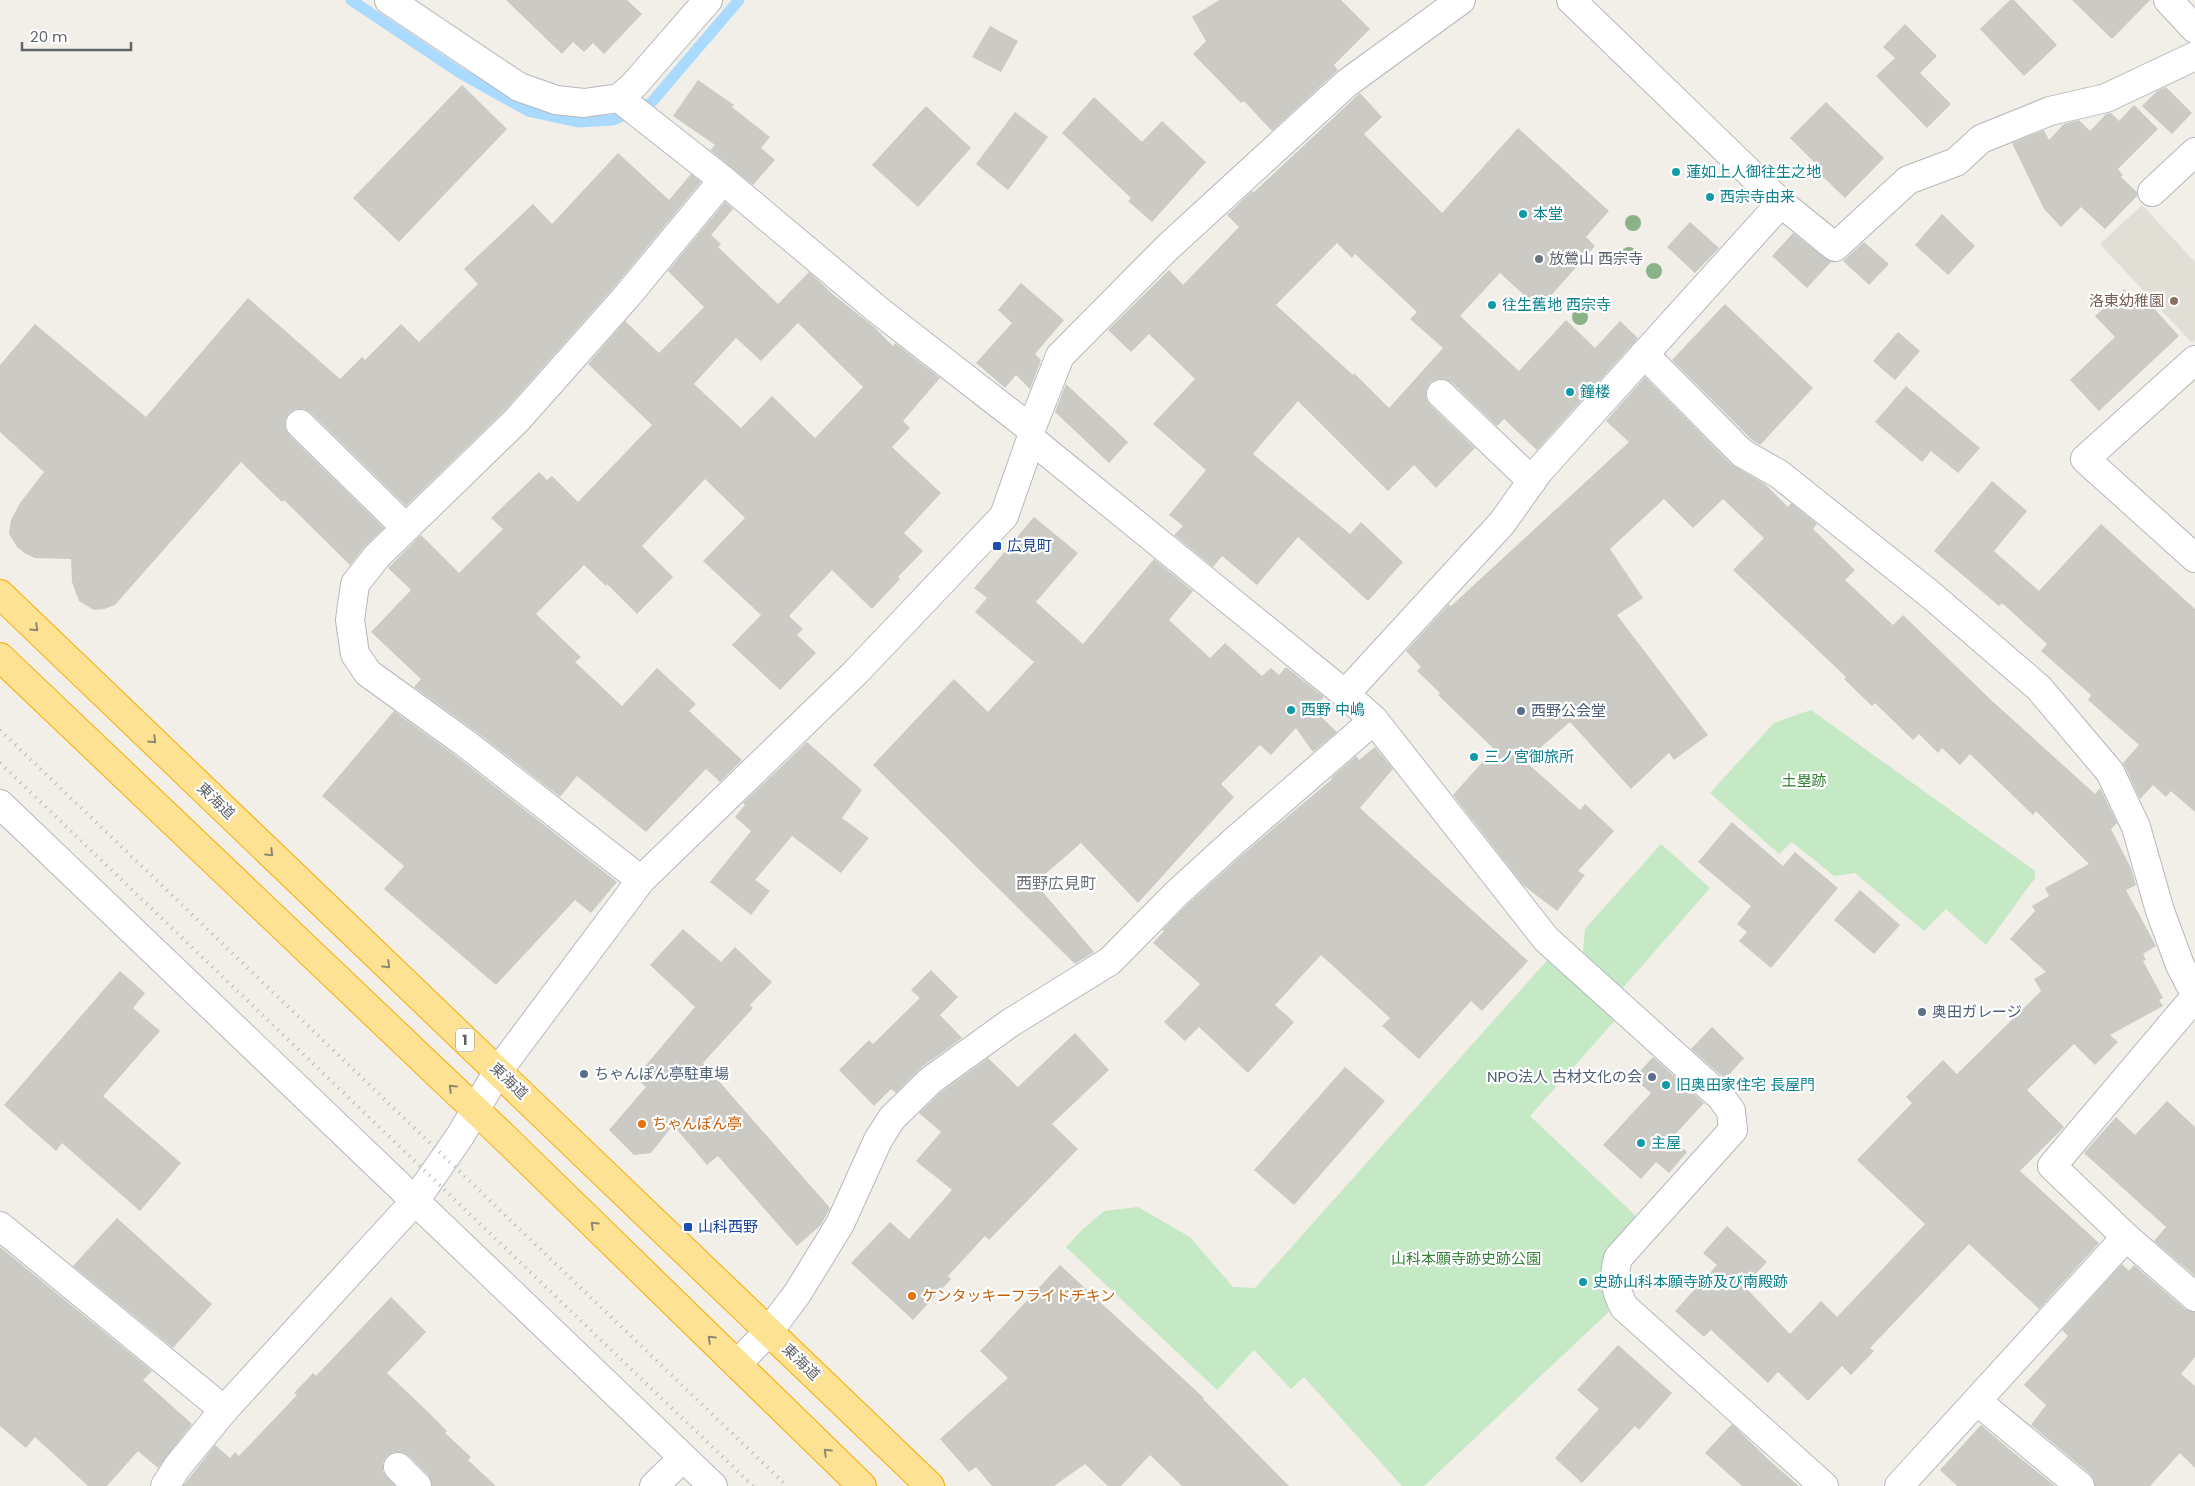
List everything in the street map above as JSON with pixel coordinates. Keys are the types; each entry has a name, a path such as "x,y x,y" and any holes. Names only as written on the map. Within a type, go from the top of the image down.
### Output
{"highway":[{"name":"東海道","path":"0,594 930,1486"},
{"path":"0,657 475,1110 862,1486"}],"street":[{"path":"389,0 519,87 556,100 584,103 619,98 634,85 708,0"},
{"path":"165,1486 177,1467 224,1410 415,1201 460,1136 498,1071 641,880 855,673 1004,516 1031,434 1060,356 1168,247 1347,83 1462,0"},
{"path":"1571,0 1781,203 1835,247 1908,180 1956,162 1980,139 2050,111 2106,98 2195,56"},
{"path":"2168,0 2195,29"},
{"path":"619,98 723,180 1374,720 1546,939 1721,1097 1731,1112 1733,1130 1618,1258 1615,1279 1618,1294 1624,1306 1824,1486"},
{"path":"2152,192 2195,152"},
{"path":"641,880 465,743 368,673 354,654 350,620 355,584 377,556 517,420 627,296 723,180"},
{"path":"1345,694 1502,522 1532,481 1781,203"},
{"path":"1644,354 1742,453 1779,474 1931,595 2039,688 2110,772 2136,827 2160,911 2180,966 2195,995 2052,1166 2126,1237 2195,1297"},
{"path":"2195,360 2085,459 2195,558"},
{"path":"1440,394 1532,481"},
{"path":"300,424 406,528"},
{"path":"737,1364 769,1331 798,1294 840,1224 878,1140 892,1118 932,1080 1002,1028 1110,961 1177,893 1374,720"},
{"path":"0,804 713,1486"},
{"path":"0,1226 224,1410"},
{"path":"1899,1486 2126,1237"},
{"path":"1976,1401 2080,1486"},
{"path":"654,1486 683,1458"},
{"path":"398,1467 417,1486"}],"shaded area":[{"name":"洛東幼稚園","path":"2142,205 2195,262 2195,340 2192,343 2100,244"}],"green space":[{"name":"土塁跡","path":"1811,710 2035,871 2035,878 1986,945 1946,909 1924,931 1855,873 1834,876 1792,842 1779,854 1710,793 1774,723"},
{"path":"1661,844 1710,888 1621,990 1583,952 1585,929"},
{"name":"山科本願寺跡史跡公園","path":"1551,956 1617,1018 1530,1116 1639,1219 1614,1307 1424,1486 1402,1486 1304,1377 1291,1389 1254,1350 1217,1390 1066,1247 1104,1211 1138,1207 1190,1237 1233,1287 1255,1288"}],"building":[{"path":"506,0 627,0 642,14 604,54 593,43 584,52 573,42 562,54"},
{"path":"1219,0 1341,0 1370,29 1334,65 1338,70 1272,131 1244,101 1241,103 1193,54 1206,41 1192,17"},
{"path":"2010,0 2014,0 2057,45 2024,76 1980,29"},
{"path":"2072,0 2150,0 2112,39"},
{"path":"1905,24 1937,56 1920,73 1951,104 1927,128 1876,76 1895,58 1883,47"},
{"path":"990,26 1018,41 1001,72 972,57"},
{"path":"698,80 734,105 732,107 770,137 761,148 775,160 753,185 710,150 715,145 673,116"},
{"path":"462,85 507,129 399,242 353,198"},
{"path":"2166,87 2192,113 2172,134 2142,106 2157,91"},
{"path":"1360,93 1382,117 1364,134 1442,213 1518,128 1609,211 1586,237 1595,246 1539,309 1500,273 1460,316 1519,371 1566,320 1595,348 1620,321 1638,338 1537,450 1504,419 1497,426 1451,382 1437,379 1430,383 1426,391 1426,398 1430,405 1475,448 1436,488 1414,465 1388,491 1298,401 1253,454 1350,534 1361,522 1403,562 1368,601 1298,537 1257,585 1222,556 1213,567 1174,535 1183,526 1169,515 1206,470 1153,424 1195,379 1149,334 1131,352 1108,330 1169,270 1183,285 1239,227 1227,215 1252,191 1254,192","holes":["1337,243 1352,258 1355,254 1417,312 1410,319 1443,348 1389,408 1354,373 1353,375 1276,305"]},
{"path":"1094,97 1142,142 1162,121 1206,162 1152,222 1128,201 1131,198 1062,133"},
{"path":"1826,102 1884,158 1845,198 1819,173 1822,170 1790,138"},
{"path":"2134,105 2158,129 2118,169 2123,175 2121,177 2137,192 2137,196 2105,229 2081,207 2061,227 2044,209 2012,143 2044,130 2049,140 2064,124 2079,120 2090,131 2106,114 2111,113 2119,121"},
{"path":"926,106 971,148 918,207 872,165"},
{"path":"1015,112 1048,137 1008,190 976,164"},
{"path":"618,153 669,200 691,174 701,182 615,286 506,409 406,506 311,413 304,409 296,409 289,413 285,420 285,428 289,435 384,528 366,545 350,565 284,500 282,502 241,462 115,605 94,610 79,601 72,582 71,559 35,558 17,547 9,534 11,520 20,503 44,472 0,432 0,365 35,324 146,417 248,298 340,379 362,357 365,360 401,324 419,342 478,284 464,269 533,204 552,224"},
{"path":"725,202 733,209 711,235 721,244 718,247 778,304 809,272 835,296 874,327 893,346 895,343 940,378 903,421 910,428 892,447 941,493 904,533 923,551 898,577 900,579 872,609 832,570 789,616 803,629 797,635 816,653 780,690 732,645 761,615 703,561 745,518 705,479 642,546 673,577 637,614 607,584 606,586 584,565 536,614 581,657 575,662 622,706 657,668 696,704 689,711 742,760 720,782 706,769 646,832 577,776 560,797 475,731 414,687 421,679 371,632 411,590 388,568 421,535 459,573 503,529 491,518 539,472 547,480 552,476 578,502 652,425 588,364 625,321 659,353 704,307 668,271","holes":["798,323 863,387 815,438 772,396 741,428 694,384 736,338 761,361"]},
{"path":"1942,214 1975,246 1948,275 1915,245"},
{"path":"1690,222 1719,248 1695,273 1667,247"},
{"path":"1793,233 1831,262 1807,288 1772,256"},
{"path":"1864,242 1889,264 1869,285 1843,261"},
{"path":"1021,283 1064,320 1035,354 1041,360 1030,389 1016,375 1005,388 976,363 1012,323 998,310"},
{"path":"2124,289 2143,310 2150,304 2179,336 2099,411 2070,380 2115,337 2095,316"},
{"path":"1725,304 1813,388 1760,445 1752,440 1672,360"},
{"path":"1898,332 1920,351 1895,380 1873,361"},
{"path":"1645,377 1731,464 1765,484 1788,507 1791,503 1817,524 1813,529 1855,570 1845,580 1893,625 1903,615 1991,700 2095,794 2100,788 2117,823 2111,829 2131,868 2136,885 2126,890 2156,946 2143,954 2146,960 2143,961 2163,998 2159,1000 2163,1006 2110,1035 2118,1042 2095,1065 2074,1044 2027,1090 2064,1127 2020,1171 2099,1243 2039,1309 1969,1244 1870,1348 1874,1351 1851,1375 1842,1366 1808,1401 1778,1372 1768,1383 1711,1330 1704,1337 1675,1311 1717,1265 1703,1253 1727,1226 1767,1262 1744,1286 1790,1334 1821,1301 1837,1317 1925,1224 1857,1160 1912,1103 1906,1097 1943,1060 1957,1074 2041,991 2034,979 2046,972 2010,939 2035,911 2032,906 2049,896 2045,888 2089,864 2036,811 2033,815 1970,754 1960,765 1942,748 1938,753 1919,734 1913,740 1875,703 1872,706 1844,679 1846,677 1733,570 1764,538 1723,499 1693,528 1664,499 1610,549 1643,598 1617,615 1708,735 1674,760 1669,753 1631,789 1570,722 1525,761 1580,810 1585,804 1614,831 1578,871 1585,875 1557,911 1523,885 1453,795 1494,749 1438,695 1440,693 1417,671 1421,667 1406,651 1449,604 1451,606 1629,442 1606,421"},
{"path":"1066,384 1128,442 1109,463 1055,412"},
{"path":"1906,386 1980,448 1958,473 1931,451 1922,462 1875,422"},
{"path":"1992,481 2027,511 1994,551 2039,591 2101,524 2195,609 2195,812 2171,791 2166,797 2153,785 2140,799 2123,763 2139,745 2088,700 2091,695 2041,651 2047,644 2002,603 1999,606 1934,551"},
{"path":"1034,517 1078,553 1036,602 1083,644 1154,559 1193,591 1169,620 1210,658 1225,643 1262,676 1271,668 1279,675 1286,667 1324,697 1313,709 1337,732 1313,752 1296,728 1271,755 1260,745 1221,784 1234,797 1138,903 1081,843 1035,883 1094,952 1075,964 873,765 954,679 988,712 1034,662 975,612 987,598 974,588"},
{"path":"394,711 456,756 617,882 591,913 575,900 496,985 384,889 404,866 322,796"},
{"path":"807,742 862,790 842,818 869,838 841,873 792,836 755,880 770,891 751,915 710,882 751,831 735,817 745,805 743,803"},
{"path":"1375,747 1393,769 1360,808 1528,961 1482,1011 1471,1001 1419,1059 1382,1026 1390,1018 1321,955 1275,1005 1294,1022 1248,1073 1199,1027 1185,1041 1164,1022 1200,984 1153,943 1164,931 1162,930 1188,904 1242,855 1332,779 1356,756 1359,760"},
{"path":"1732,822 1783,866 1795,852 1838,888 1771,968 1739,941 1747,932 1737,924 1751,906 1698,862"},
{"path":"1860,890 1900,925 1874,954 1834,920"},
{"path":"683,929 721,962 735,947 772,982 750,1005 753,1008 703,1063 830,1208 821,1225 797,1246 718,1156 707,1165 673,1125 651,1153 634,1155 609,1130 646,1087 635,1078 695,1007 650,965"},
{"path":"931,970 958,997 940,1015 962,1038 922,1067 896,1093 891,1089 874,1106 839,1070 869,1040 873,1044 920,998 911,990"},
{"path":"120,971 145,993 133,1008 160,1031 103,1096 181,1163 140,1211 62,1143 56,1151 4,1105"},
{"path":"1712,1027 1744,1058 1725,1079 1691,1049"},
{"path":"1075,1033 1109,1070 1052,1124 1078,1149 989,1240 985,1236 948,1276 951,1279 913,1320 851,1263 890,1222 909,1239 952,1190 916,1161 941,1132 919,1113 941,1092 988,1058 1018,1087"},
{"path":"1653,1057 1704,1103 1671,1139 1687,1152 1669,1173 1656,1162 1641,1179 1603,1145 1651,1093 1634,1078"},
{"path":"1345,1067 1385,1101 1294,1205 1254,1170"},
{"path":"2167,1101 2195,1127 2195,1276 2154,1241 2166,1227 2084,1153 2116,1117 2135,1135"},
{"path":"117,1218 212,1304 173,1348 73,1266"},
{"path":"0,1247 152,1371 143,1380 192,1424 158,1468 138,1451 107,1486 88,1486 35,1437 26,1448 0,1426"},
{"path":"2122,1264 2129,1271 2134,1265 2185,1309 2195,1312 2195,1357 2181,1374 2195,1386 2195,1468 2180,1453 2150,1486 2095,1486 2090,1474 2031,1425 2046,1405 2024,1385 2068,1336 2062,1330"},
{"path":"1060,1265 1204,1398 1289,1486 1182,1486 1150,1455 1121,1486 1108,1486 1085,1464 1054,1486 992,1486 976,1467 969,1472 940,1439 1008,1378 980,1351"},
{"path":"391,1297 426,1332 387,1373 447,1431 445,1433 471,1457 468,1460 496,1486 432,1486 428,1475 409,1456 402,1452 394,1452 387,1456 383,1463 383,1472 395,1486 183,1486 215,1445 230,1458 235,1452 239,1456 297,1395 294,1393 313,1373 316,1376"},
{"path":"1618,1345 1672,1393 1639,1430 1635,1426 1582,1483 1555,1458 1599,1409 1577,1390"},
{"path":"1732,1424 1799,1486 1742,1486 1705,1453"},
{"path":"1981,1425 2055,1486 1957,1486 1940,1470"}],"waterway":[{"path":"351,0 460,73 528,111 579,122 613,120 651,103 739,0"}],"railway":[{"path":"0,730 787,1486"},
{"path":"0,763 753,1486"}],"place":[{"name":"蓮如上人御往生之地","path":"1676,172"},
{"name":"西宗寺由来","path":"1710,197"},
{"name":"本堂","path":"1523,214"},
{"name":"放鶯山 西宗寺","path":"1539,259"},
{"name":"洛東幼稚園","path":"2174,301"},
{"name":"往生舊地 西宗寺","path":"1492,305"},
{"name":"鐘楼","path":"1570,392"},
{"name":"広見町","path":"997,546"},
{"name":"西野 中嶋","path":"1291,710"},
{"name":"西野公会堂","path":"1521,711"},
{"name":"三ノ宮御旅所","path":"1474,757"},
{"name":"奥田ガレージ","path":"1922,1012"},
{"name":"ちゃんぽん亭駐車場","path":"584,1074"},
{"name":"NPO法人 古材文化の会","path":"1652,1077"},
{"name":"旧奥田家住宅 長屋門","path":"1666,1085"},
{"name":"ちゃんぽん亭","path":"642,1124"},
{"name":"主屋","path":"1641,1143"},
{"name":"山科西野","path":"688,1227"},
{"name":"史跡山科本願寺跡及び南殿跡","path":"1583,1282"},
{"name":"ケンタッキーフライドチキン","path":"912,1296"}],"district":[{"name":"西野広見町","path":"1056,883"}]}
